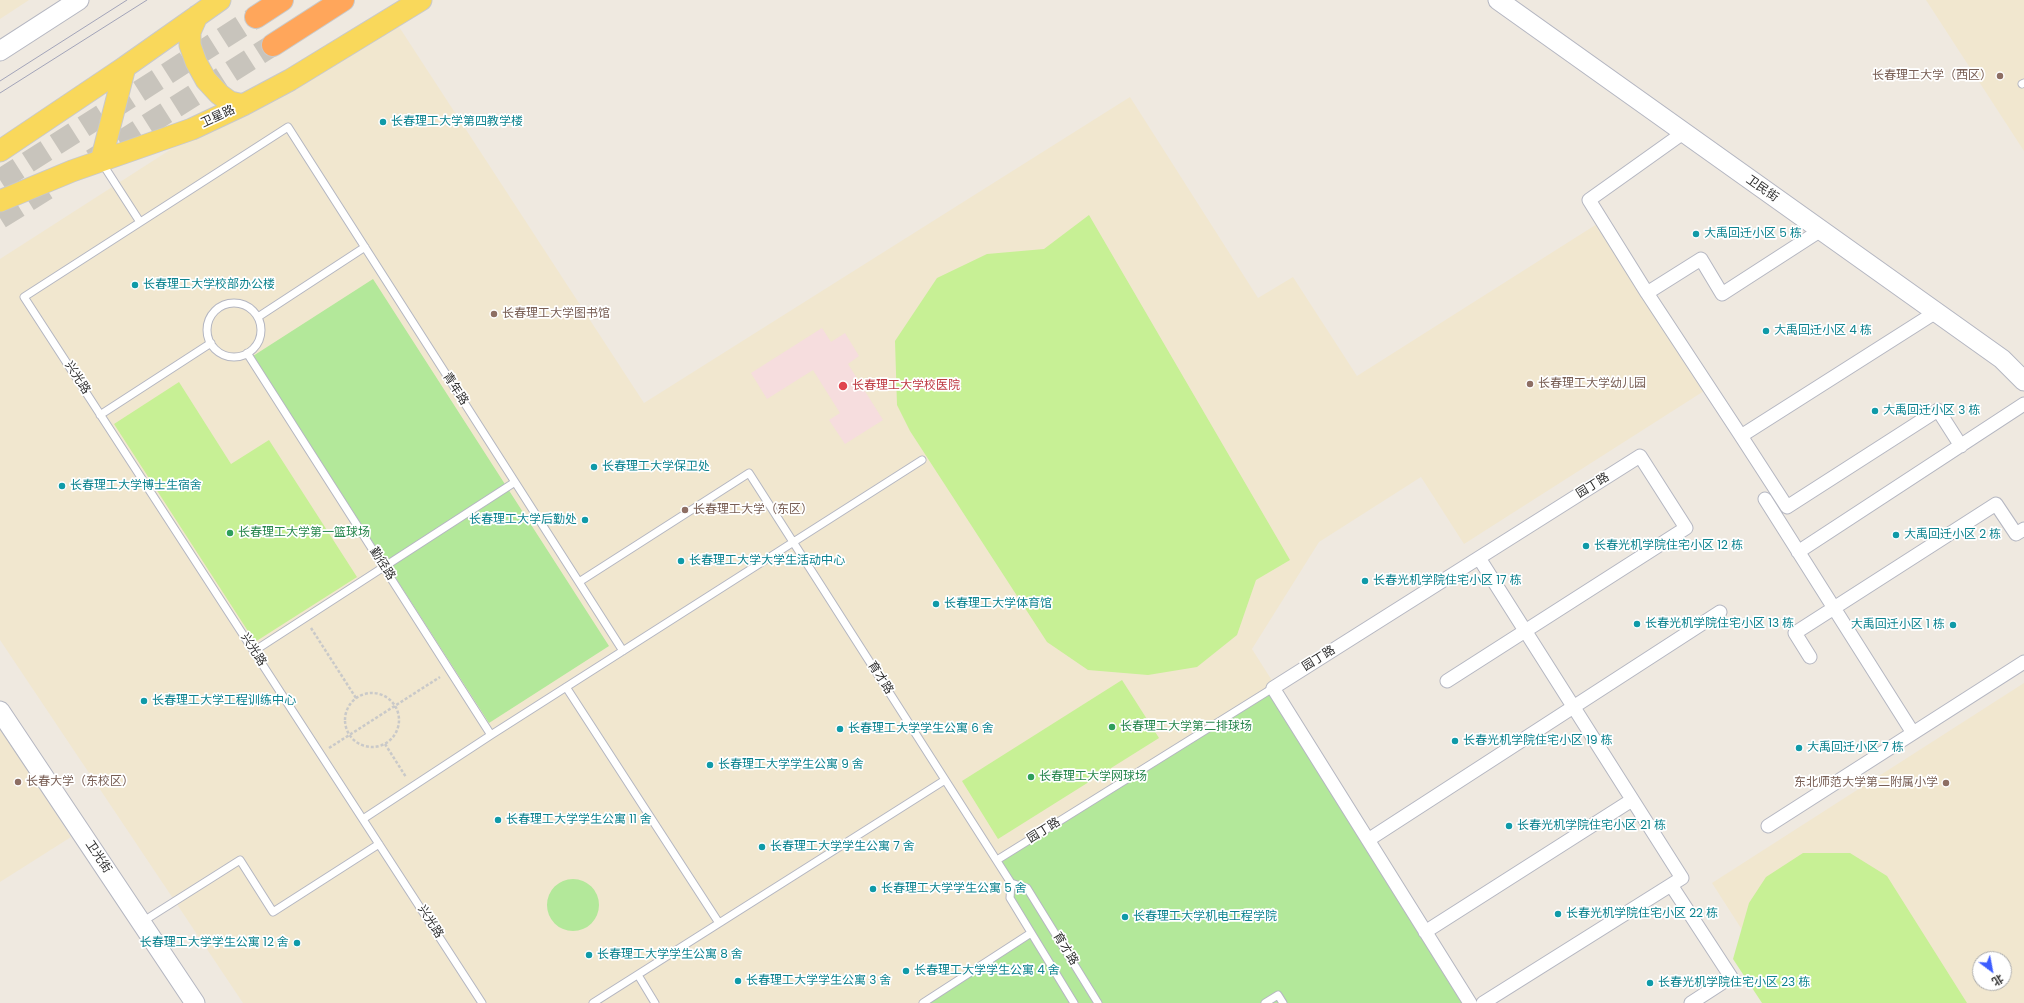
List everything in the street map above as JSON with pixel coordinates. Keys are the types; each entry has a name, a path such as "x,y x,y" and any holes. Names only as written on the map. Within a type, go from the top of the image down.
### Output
{"highway":[{"path":"256,17 282,0"},
{"path":"273,45 343,0"}],"main road":[{"path":"0,150 125,67 220,0"},
{"name":"卫星路","path":"0,201 100,161 192,129 243,105 290,80 421,0"},
{"path":"197,16 190,32 190,45 196,62 206,80 219,94 230,102 243,105"},
{"path":"100,161 125,67"}],"street":[{"path":"0,51 79,0"},
{"name":"卫民街","path":"1498,0 2002,359 2024,381"},
{"path":"1683,133 1589,200 1647,293 1787,506 1938,410 1961,446"},
{"path":"1647,293 1700,259 1722,294 1821,230"},
{"path":"1741,436 1936,312"},
{"path":"1798,552 2024,404"},
{"name":"园丁路","path":"1273,688 1640,456 1686,528 1525,631"},
{"path":"1765,499 1913,733"},
{"path":"1810,657 1795,633 1996,504 2016,534 2024,529"},
{"path":"1478,558 1682,878 1482,1003"},
{"path":"1368,840 1574,708 1720,612"},
{"path":"1447,681 1525,631"},
{"path":"1768,826 2024,662"},
{"path":"1273,688 1470,1003"},
{"name":"卫光街","path":"0,711 195,1003"},
{"path":"1425,932 1632,800"},
{"path":"1672,885 1731,977 1691,1003"}],"lane":[{"name":"青年路","path":"140,222 288,127 622,651"},
{"path":"100,161 140,222"},
{"name":"兴光路","path":"140,222 24,297 482,1003"},
{"path":"258,317 365,247"},
{"path":"228,304 241,304 252,310 258,317 260,335 257,344 248,353 234,358 225,356 217,352 207,337 206,328 210,316 219,307 228,304"},
{"path":"100,415 211,343"},
{"name":"勤径路","path":"248,353 491,735"},
{"path":"363,819 491,735 922,460"},
{"name":"育才路","path":"579,582 750,473 1011,882 1010,898 1074,1003"},
{"path":"254,651 515,482"},
{"path":"566,687 719,923"},
{"name":"园丁路","path":"997,860 1273,688"},
{"path":"593,1003 945,780"},
{"path":"142,922 240,860 273,912 379,844"},
{"name":"育才路","path":"1011,882 1027,888 1098,1003"},
{"path":"923,1003 1031,933"},
{"path":"638,975 655,1003"},
{"path":"1264,1003 1278,995 1283,1003"}],"path":[{"path":"305,618 356,698"},
{"path":"321,754 450,671"},
{"path":"368,694 381,695 395,706 399,723 392,739 376,747 367,747 358,744 349,735 344,722 350,705 356,698 368,694"},
{"path":"384,744 413,786"}],"shaded area":[{"path":"0,0 29,0 0,19"},
{"name":"长春理工大学（西区）","path":"1926,0 2024,0 2024,151"},
{"name":"长春理工大学（东区）","path":"392,16 644,403 1130,97 1258,298 1293,277 1357,376 1597,224 1704,391 1464,544 1421,477 1319,542 1252,649 1476,1003 243,1003 0,640 0,259 268,87"},
{"name":"长春理工大学校医院","path":"822,328 831,342 845,333 859,356 848,364 883,420 845,444 829,420 840,413 813,370 767,399 751,373"},
{"name":"东北师范大学第二附属小学","path":"2024,683 2024,1003 1789,1003 1712,883"},
{"name":"长春大学（东校区）","path":"0,727 71,837 0,882"}],"green space":[{"path":"1089,215 1290,560 1256,580 1237,635 1197,667 1148,675 1088,670 1047,642 910,431 897,405 895,341 937,278 987,254 1044,249"},
{"path":"373,279 609,646 489,723 253,356"},
{"name":"长春理工大学第一篮球场","path":"179,382 231,464 269,440 357,577 255,642 114,424"},
{"name":"长春理工大学网球场","path":"1122,680 1159,738 998,839 962,781"},
{"path":"1273,688 1470,1003 923,1003 1031,933 1010,898 1011,883 997,860"},
{"path":"1803,853 1850,853 1887,876 1967,1003 1762,1003 1733,959 1749,903 1766,877"},
{"path":"573,879 583,881 591,887 597,895 599,905 597,915 591,923 583,929 573,931 563,929 555,923 549,915 547,905 549,895 555,887 563,881"}],"tunnel":[{"path":"0,180 256,17"},
{"path":"92,160 273,45"},
{"path":"0,218 53,185"}],"tram line":[{"path":"0,81 127,0"},
{"path":"0,93 147,0"}],"place":[{"name":"长春理工大学（西区）","path":"2000,76"},
{"name":"长春理工大学第四教学楼","path":"383,122"},
{"name":"大禹回迁小区 5 栋","path":"1696,234"},
{"name":"长春理工大学校部办公楼","path":"135,285"},
{"name":"长春理工大学图书馆","path":"494,314"},
{"name":"大禹回迁小区 4 栋","path":"1766,331"},
{"name":"长春理工大学幼儿园","path":"1530,384"},
{"name":"长春理工大学校医院","path":"843,386"},
{"name":"大禹回迁小区 3 栋","path":"1875,411"},
{"name":"长春理工大学保卫处","path":"594,467"},
{"name":"长春理工大学博士生宿舍","path":"62,486"},
{"name":"长春理工大学（东区）","path":"685,510"},
{"name":"长春理工大学后勤处","path":"585,520"},
{"name":"长春理工大学第一篮球场","path":"230,533"},
{"name":"大禹回迁小区 2 栋","path":"1896,535"},
{"name":"长春光机学院住宅小区 12 栋","path":"1586,546"},
{"name":"长春理工大学大学生活动中心","path":"681,561"},
{"name":"长春光机学院住宅小区 17 栋","path":"1365,581"},
{"name":"长春理工大学体育馆","path":"936,604"},
{"name":"长春光机学院住宅小区 13 栋","path":"1637,624"},
{"name":"大禹回迁小区 1 栋","path":"1953,625"},
{"name":"长春理工大学工程训练中心","path":"144,701"},
{"name":"长春理工大学第二排球场","path":"1112,727"},
{"name":"长春理工大学学生公寓 6 舍","path":"840,729"},
{"name":"长春光机学院住宅小区 19 栋","path":"1455,741"},
{"name":"大禹回迁小区 7 栋","path":"1799,748"},
{"name":"长春理工大学学生公寓 9 舍","path":"710,765"},
{"name":"长春理工大学网球场","path":"1031,777"},
{"name":"长春大学（东校区）","path":"18,782"},
{"name":"东北师范大学第二附属小学","path":"1946,783"},
{"name":"长春理工大学学生公寓 11 舍","path":"498,820"},
{"name":"长春光机学院住宅小区 21 栋","path":"1509,826"},
{"name":"长春理工大学学生公寓 7 舍","path":"762,847"},
{"name":"长春理工大学学生公寓 5 舍","path":"873,889"},
{"name":"长春光机学院住宅小区 22 栋","path":"1558,914"},
{"name":"长春理工大学机电工程学院","path":"1125,917"},
{"name":"长春理工大学学生公寓 12 舍","path":"297,943"},
{"name":"长春理工大学学生公寓 8 舍","path":"589,955"},
{"name":"长春理工大学学生公寓 4 舍","path":"906,971"},
{"name":"长春理工大学学生公寓 3 舍","path":"738,981"},
{"name":"长春光机学院住宅小区 23 栋","path":"1650,983"}]}
